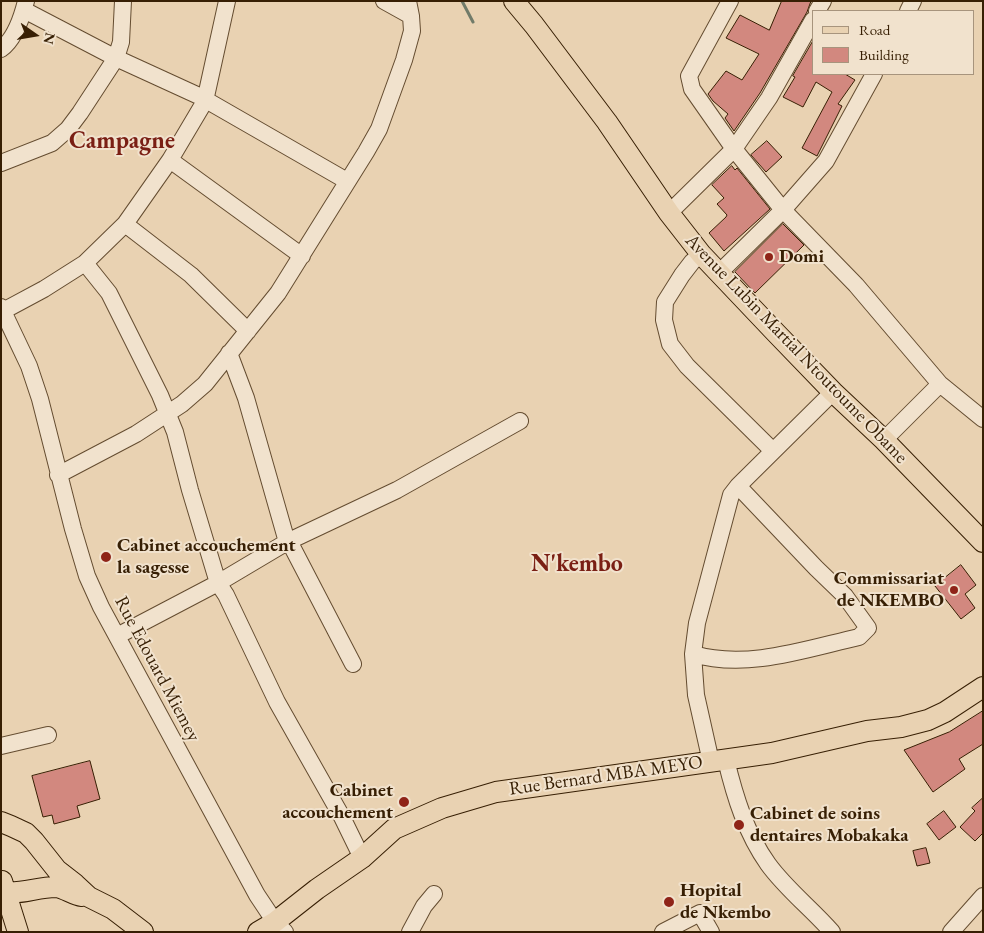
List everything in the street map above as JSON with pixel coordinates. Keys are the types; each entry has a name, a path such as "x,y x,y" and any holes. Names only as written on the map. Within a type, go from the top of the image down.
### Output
{"main road":[{"name":"Avenue Lubin Martial Ntoutoume Obame","path":"514,1 534,24 607,122 669,213 701,254 833,392 884,440 983,542"},
{"name":"Rue Bernard MBA MEYO","path":"273,928 317,888 362,858 394,829 435,810 474,797 518,788 772,754 826,739 901,727 928,720 983,687"},
{"path":"1,806 42,850 57,870 89,897 113,909 133,928"},
{"path":"1,822 26,833"},
{"path":"27,932 26,906 38,889 48,867 42,850"},
{"path":"2,893 17,894 58,887 77,895 89,897"},
{"path":"2,893 9,932"},
{"path":"2,893 18,932"}],"street":[{"path":"1,163 52,143 68,129 116,58 121,42 123,1"},
{"path":"2,309 44,288 85,263 125,224 170,160 205,101 227,1"},
{"path":"58,475 116,446 167,414 205,384 278,293 379,128 404,60 412,31 410,9 384,1"},
{"path":"730,1 690,76 692,89 734,149 783,210 856,285 940,384 983,419"},
{"path":"1,49 11,38 25,5 116,58 205,101 347,181"},
{"path":"669,213 734,149 769,98 812,22"},
{"path":"719,273 783,210 826,161 873,75"},
{"path":"170,160 302,256"},
{"path":"125,224 191,275 248,331"},
{"path":"701,254 682,275 665,302 664,320 670,344 687,366 774,451"},
{"path":"85,263 109,293 160,395 180,448 190,490 218,583 226,595 277,702 337,808 362,858"},
{"name":"Rue Edouard Miemey","path":"2,309 28,366 40,399 58,475 87,576 101,607 273,928"},
{"path":"229,353 246,398 288,541 353,664"},
{"path":"884,440 940,384"},
{"path":"832,932 774,871 758,848 719,761 696,695 693,654 697,623 729,502 738,486 833,392"},
{"path":"118,636 218,583 288,541 397,490 520,421"},
{"path":"693,654 725,660 754,659 859,637 868,628 845,596 803,555 738,486"},
{"path":"1,746 48,735"},
{"path":"410,932 424,906 434,894"},
{"path":"951,932 983,896"},
{"path":"664,932 700,913 711,932"}],"building":[{"path":"782,1 811,1 807,12 760,93 734,131 725,118 728,114 708,94 726,71 742,80 759,54 726,38 740,15 769,30"},
{"path":"812,43 812,75 847,75 855,80 838,104 842,106 817,156 802,148 832,92 816,82 803,107 783,97 795,77 793,76"},
{"path":"767,141 782,157 766,172 751,155"},
{"path":"732,166 735,170 737,168 770,209 724,251 709,233 727,215 717,204 724,198 712,185"},
{"name":"Domi","path":"783,224 804,245 755,293 735,272"},
{"name":"Commissariat de NKEMBO","path":"961,565 976,585 965,594 975,608 961,619 935,586"},
{"path":"983,711 983,744 959,759 965,769 933,792 904,750 949,732"},
{"path":"90,761 100,799 77,806 80,817 54,824 52,815 43,817 32,776"},
{"path":"983,798 983,833 975,841 960,827 975,811 972,808"},
{"path":"944,811 956,827 939,840 927,824"},
{"path":"926,848 930,863 917,866 913,851"}],"waterway":[{"path":"462,1 473,22"}],"place":[{"name":"Domi","path":"769,257"},
{"name":"Cabinet accouchement la sagesse","path":"106,557"},
{"name":"Commissariat de NKEMBO","path":"954,590"},
{"name":"Cabinet accouchement","path":"404,802"},
{"name":"Cabinet de soins dentaires Mobakaka","path":"739,825"},
{"name":"Hopital de Nkembo","path":"669,902"}],"district":[{"name":"Campagne","path":"122,141"},
{"name":"N'kembo","path":"577,564"}]}
